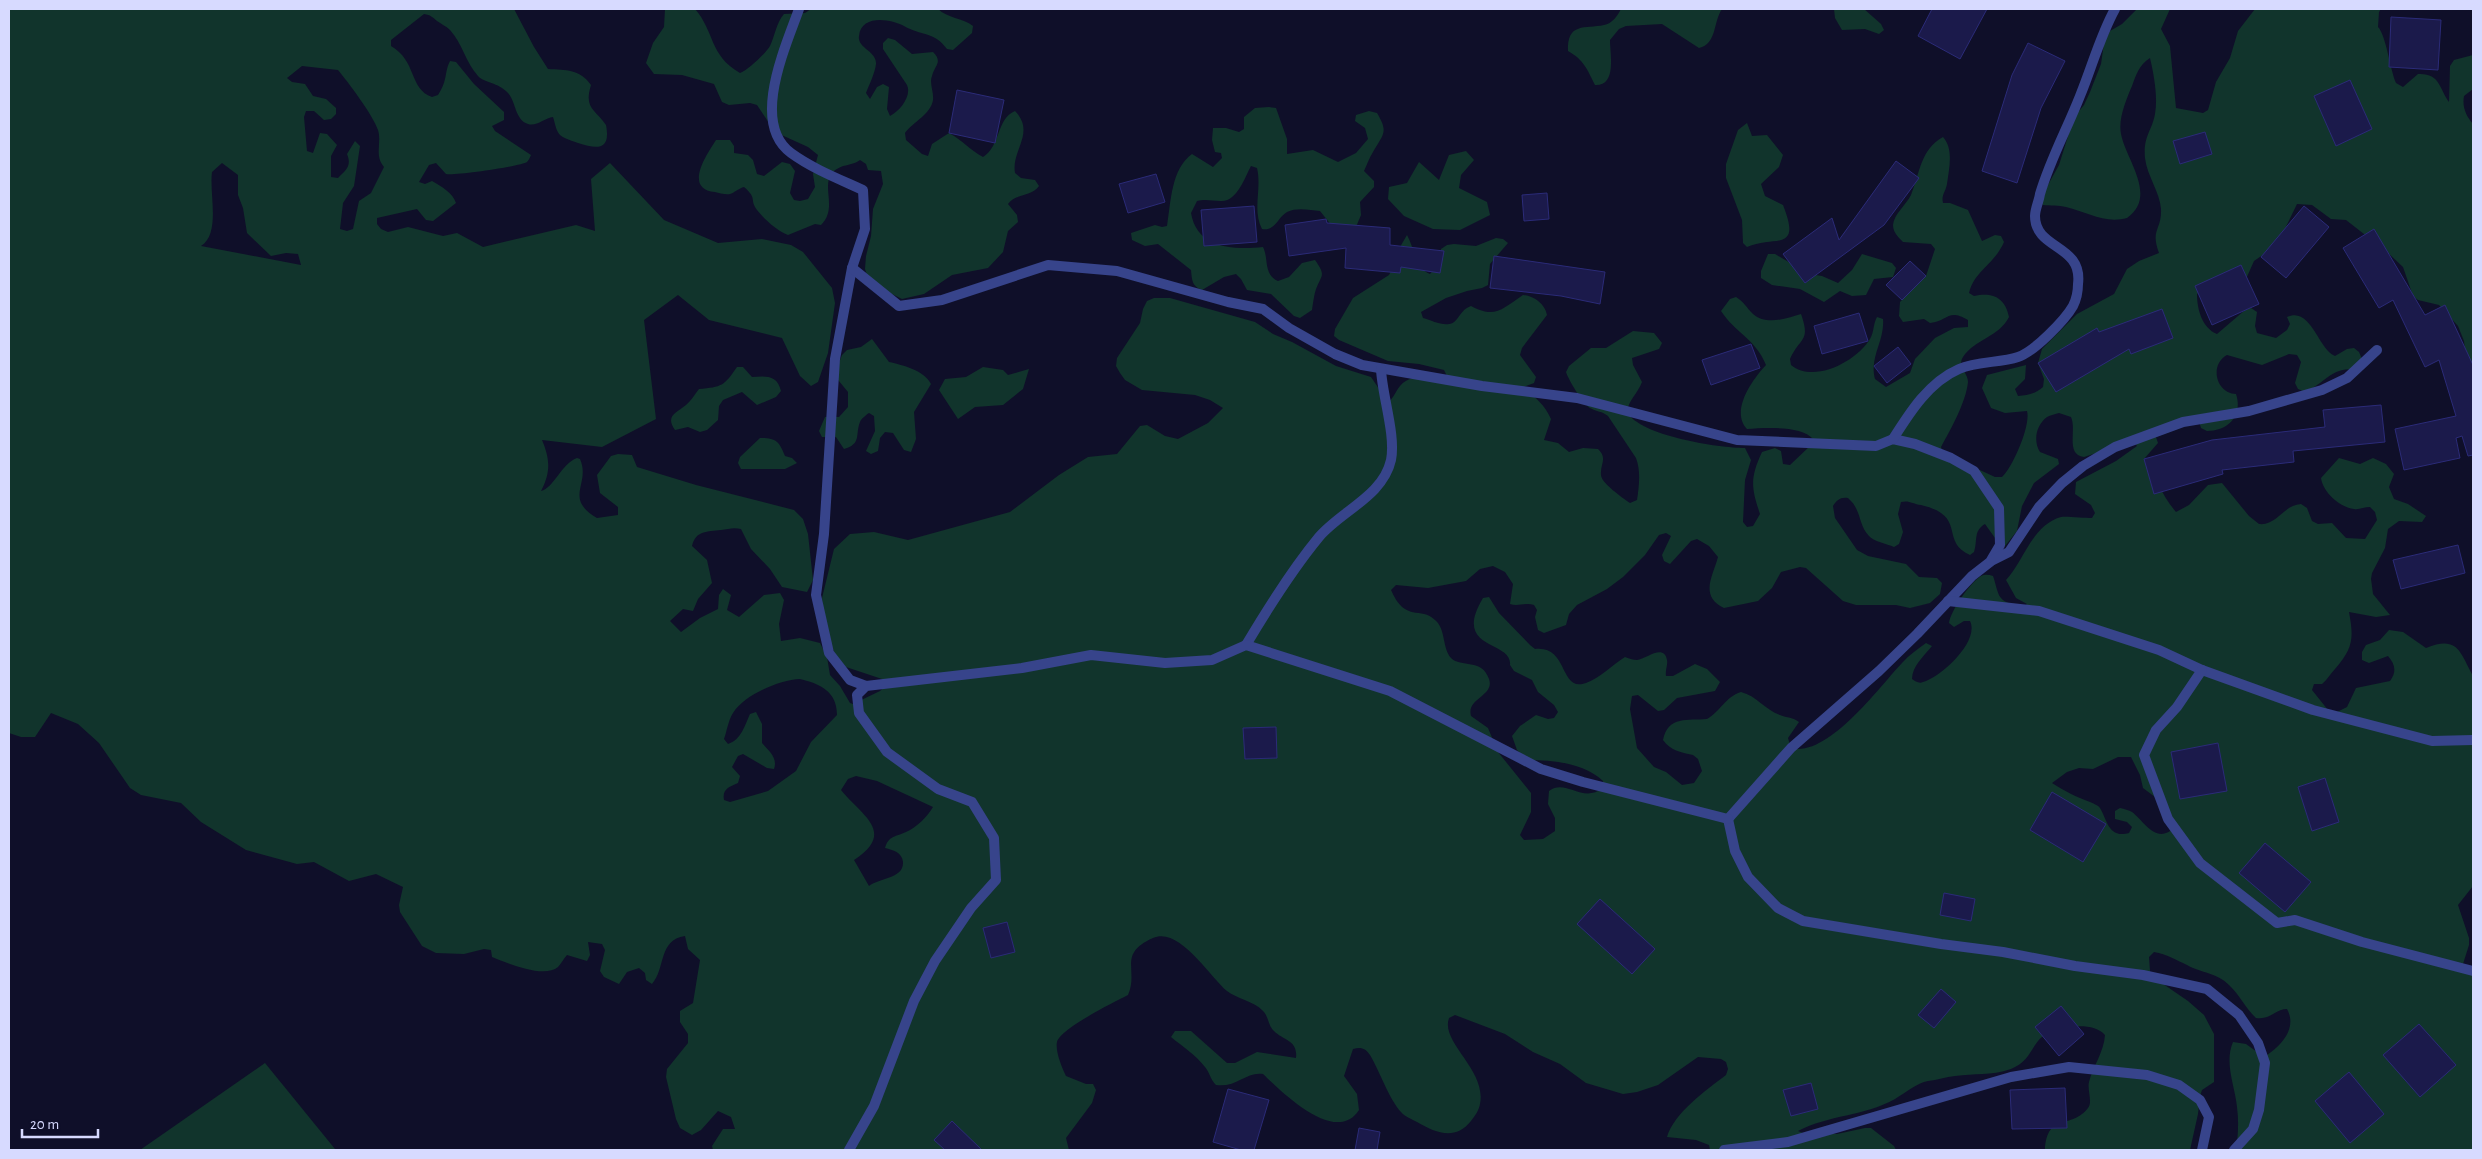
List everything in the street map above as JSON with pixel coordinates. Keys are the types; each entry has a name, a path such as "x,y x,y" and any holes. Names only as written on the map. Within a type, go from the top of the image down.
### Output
{"street":[{"path":"799,9 772,92 775,132 790,152 863,190 865,229 852,268 835,359 824,534 816,595 829,653 850,680 866,686 1022,668 1091,655 1165,663 1212,660 1246,645 1274,597 1320,536 1379,485 1391,460 1388,411 1381,384 1381,369"},
{"path":"852,268 899,306 942,300 1048,265 1117,271 1228,302 1263,309 1289,328 1334,354 1362,366 1577,398 1737,440 1876,446 1893,439 1911,411 1932,388 1960,369 2020,356 2051,333 2074,305 2079,274 2075,261 2066,251 2049,243 2038,229 2035,216 2044,182 2080,98 2106,25 2115,9"},
{"path":"1728,819 1791,748 1880,671 1948,601 1990,562 2009,552 2039,507 2062,483 2083,466 2115,447 2183,422 2248,411 2322,390 2347,378 2377,350"},
{"path":"1893,439 1951,458 1974,471 1998,508 2000,545 1990,562"},
{"path":"1948,601 2039,611 2159,650 2202,670 2313,710 2432,742 2473,740"},
{"path":"1246,645 1390,691 1541,769 1583,782 1728,819"},
{"path":"2202,670 2177,707 2156,730 2144,755 2168,819 2200,863 2277,923 2295,920 2362,942 2473,971"},
{"path":"849,1150 874,1106 914,1001 931,969 971,908 996,880 994,838 972,802 938,789 887,752 859,713 857,694 866,686"},
{"path":"1728,819 1734,851 1748,877 1778,908 1803,921 1941,944 2003,952 2075,966 2142,975 2207,989 2239,1015 2258,1043 2266,1063 2259,1110 2253,1129 2234,1150"},
{"path":"1724,1150 1788,1142 2011,1077 2069,1068 2147,1075 2179,1085 2200,1100 2209,1117 2202,1150"}],"green space":[{"path":"9,9 514,9 548,69 572,71 582,76 591,85 589,99 591,107 606,125 607,133 604,144 597,147 564,138 560,135 553,117 531,125 524,122 518,115 511,97 504,89 478,76 450,30 431,16 424,14 391,40 391,46 405,59 420,88 432,97 438,95 450,61 456,62 474,84 504,112 504,120 492,126 495,131 531,155 527,162 522,164 462,174 446,174 436,163 429,165 419,182 425,184 432,181 449,193 456,203 433,221 426,220 417,209 377,218 377,224 381,229 388,232 408,227 443,236 457,233 483,247 576,225 595,231 591,179 610,163 664,220 718,243 762,239 791,245 803,252 832,288 835,303 828,353 818,382 811,386 800,376 782,338 709,320 678,295 644,320 656,419 602,447 542,440 547,453 548,472 541,491 550,485 566,465 577,458 580,459 583,476 580,497 587,511 597,518 618,515 618,507 600,493 597,475 611,456 618,454 632,455 637,467 696,485 794,510 803,519 808,534 813,580 807,592 782,587 770,569 751,549 741,529 733,528 707,532 699,534 692,546 707,560 712,583 698,599 693,611 683,609 670,621 681,632 700,618 718,609 719,595 723,589 731,595 727,610 739,617 764,595 780,593 784,600 779,624 781,641 800,638 820,643 827,657 830,675 840,686 850,703 853,704 880,691 888,684 888,681 846,667 836,656 824,629 822,598 834,549 850,534 874,532 908,540 1010,512 1059,475 1088,457 1117,454 1140,426 1147,425 1165,436 1178,439 1208,423 1223,408 1210,400 1195,395 1142,390 1125,380 1120,373 1116,366 1117,358 1140,323 1147,301 1154,298 1170,298 1255,322 1273,334 1336,366 1371,377 1388,402 1400,386 1409,379 1415,377 1447,376 1444,370 1419,364 1388,361 1339,340 1334,336 1335,329 1353,298 1389,275 1407,235 1418,263 1430,274 1439,263 1441,249 1447,245 1476,246 1496,238 1503,239 1508,243 1490,264 1488,285 1446,298 1421,312 1423,318 1441,324 1450,324 1464,310 1471,306 1486,312 1492,312 1504,308 1523,295 1538,301 1544,307 1547,315 1522,348 1520,355 1536,377 1534,383 1521,388 1539,401 1551,419 1544,440 1558,443 1569,452 1583,448 1598,449 1603,456 1602,478 1613,490 1630,503 1637,500 1638,495 1639,474 1636,458 1608,416 1590,408 1584,402 1566,372 1569,366 1591,348 1606,348 1633,331 1654,333 1662,343 1659,349 1632,358 1633,365 1642,382 1629,404 1627,412 1647,428 1663,434 1717,446 1745,448 1751,460 1745,480 1743,522 1747,527 1753,526 1760,514 1753,483 1755,469 1762,452 1775,448 1781,451 1783,464 1790,465 1811,445 1813,439 1800,431 1792,429 1747,429 1742,422 1742,405 1749,387 1766,365 1762,356 1751,342 1721,311 1730,299 1736,297 1753,314 1764,320 1777,320 1801,314 1805,335 1790,359 1791,365 1800,370 1811,372 1823,371 1834,367 1855,355 1870,339 1877,317 1883,319 1883,327 1875,356 1875,379 1886,387 1910,373 1915,359 1935,338 1954,328 1968,327 1968,320 1956,315 1930,323 1924,319 1903,322 1899,316 1900,302 1926,276 1935,249 1931,244 1903,242 1894,230 1893,225 1898,213 1911,195 1925,155 1935,142 1943,137 1949,147 1950,159 1943,203 1950,203 1968,210 1982,241 1995,235 2001,236 2004,242 2000,250 1980,273 1969,293 1974,296 1986,295 1997,297 2007,310 2009,317 2005,324 1974,346 1961,360 1968,379 1967,390 1941,447 1943,453 1995,477 2002,477 2006,472 2016,455 2024,435 2028,417 2027,411 2005,413 1991,408 1982,388 1987,375 2026,365 2025,379 2015,389 2018,396 2031,394 2043,387 2044,379 2038,363 2042,349 2077,314 2114,294 2127,269 2139,261 2159,253 2156,234 2161,209 2145,158 2146,139 2154,120 2156,107 2155,86 2150,58 2143,64 2137,74 2125,103 2120,128 2124,144 2138,178 2140,199 2136,209 2127,218 2111,220 2063,206 2043,205 2039,201 2059,165 2074,117 2084,105 2090,92 2101,64 2104,43 2110,31 2122,24 2137,9 2170,9 2161,29 2170,46 2176,108 2203,113 2208,110 2216,82 2230,58 2238,31 2255,9 2381,9 2378,27 2383,37 2396,83 2403,87 2418,74 2431,76 2438,82 2449,102 2450,66 2454,60 2473,55 2473,89 2464,96 2464,104 2468,118 2473,124 2473,369 2466,358 2464,341 2458,326 2439,305 2418,300 2413,296 2403,267 2387,252 2346,220 2331,219 2312,205 2297,204 2282,235 2270,250 2254,261 2246,279 2202,290 2197,294 2201,317 2204,323 2217,334 2245,310 2251,308 2257,312 2255,326 2257,333 2276,338 2287,330 2290,324 2287,317 2295,315 2302,317 2308,323 2329,352 2335,356 2347,349 2354,348 2359,352 2362,359 2354,369 2338,371 2305,392 2298,389 2295,383 2301,362 2297,355 2289,354 2262,365 2227,355 2218,365 2217,378 2224,389 2236,394 2238,409 2236,415 2228,425 2215,430 2207,431 2201,428 2199,421 2156,437 2158,443 2144,459 2167,500 2176,512 2189,505 2208,485 2222,483 2249,516 2259,524 2271,522 2289,508 2301,504 2307,508 2312,521 2318,524 2332,523 2346,538 2365,539 2377,520 2375,512 2370,507 2354,509 2337,502 2328,493 2321,478 2339,458 2360,464 2373,458 2386,464 2394,474 2389,487 2394,499 2408,504 2426,516 2422,522 2399,521 2388,529 2385,548 2372,573 2371,579 2373,594 2390,615 2376,617 2349,612 2352,636 2349,649 2325,681 2322,684 2314,684 2312,690 2328,710 2335,713 2347,707 2356,688 2390,681 2394,674 2394,668 2388,656 2369,663 2362,660 2362,652 2366,645 2380,640 2389,630 2403,632 2426,648 2437,644 2452,645 2461,653 2473,676 2473,886 2458,905 2469,938 2469,945 2463,964 2473,967 2473,1150 2236,1150 2238,1113 2230,1066 2233,1042 2246,1044 2264,1057 2286,1037 2289,1030 2290,1016 2287,1009 2283,1009 2269,1016 2256,1018 2225,981 2154,952 2149,957 2150,971 2153,977 2188,1001 2204,1015 2214,1034 2214,1082 2202,1090 2190,1150 2045,1150 2050,1130 2061,1123 2081,1115 2089,1105 2089,1082 2103,1047 2105,1035 2100,1031 2085,1026 2067,1027 2045,1035 2037,1042 2028,1057 2018,1066 2011,1069 1989,1074 1952,1076 1924,1082 1883,1105 1822,1122 1798,1131 1805,1134 1837,1134 1871,1128 1894,1146 1896,1150 1710,1150 1709,1145 1696,1140 1667,1137 1676,1119 1683,1111 1726,1075 1728,1069 1726,1062 1721,1059 1698,1057 1658,1085 1637,1092 1623,1094 1586,1083 1560,1064 1533,1052 1505,1034 1455,1015 1449,1018 1448,1027 1451,1037 1471,1068 1480,1092 1480,1104 1477,1113 1465,1127 1452,1133 1438,1132 1404,1115 1392,1100 1370,1055 1365,1049 1361,1048 1353,1049 1344,1076 1357,1094 1359,1110 1349,1120 1337,1122 1324,1119 1296,1103 1263,1074 1252,1075 1230,1084 1216,1085 1201,1062 1171,1037 1175,1031 1191,1031 1227,1063 1235,1063 1257,1052 1296,1058 1293,1044 1272,1029 1263,1011 1227,991 1183,946 1173,939 1163,936 1153,938 1135,950 1132,956 1131,986 1128,995 1077,1023 1067,1030 1057,1042 1058,1055 1066,1076 1086,1084 1093,1084 1096,1090 1092,1103 1066,1138 1069,1150 713,1150 712,1146 723,1129 735,1129 731,1117 718,1111 701,1130 692,1135 680,1128 666,1077 667,1069 688,1043 688,1034 680,1022 680,1011 693,1003 700,960 688,949 685,936 670,943 652,984 646,980 645,973 639,968 627,972 619,984 604,977 600,971 605,950 602,944 588,942 590,955 587,961 567,955 558,967 544,971 525,969 507,963 492,957 491,950 484,949 464,954 436,953 422,946 400,912 399,905 403,887 376,874 349,881 314,862 297,864 246,850 201,822 181,803 141,795 130,788 99,743 78,724 51,713 35,737 21,737 9,733","holes":["302,66 338,70 360,99 378,130 379,158 384,167 371,193 359,201 353,229 347,231 340,229 343,203 354,186 360,146 355,141 347,154 349,162 346,170 338,178 331,177 331,156 337,145 327,134 320,133 313,153 307,151 304,117 306,111 314,111 324,120 331,119 336,114 336,108 326,99 313,96 305,84 292,82 287,78","222,163 238,175 238,195 243,208 247,233 271,256 286,253 298,254 301,265 201,246 211,232 213,212 212,172","2059,413 2071,417 2073,422 2073,447 2078,455 2084,457 2134,441 2137,446 2116,461 2076,482 2075,494 2091,505 2095,513 2092,518 2061,517 2051,521 2029,544 2006,580 2016,598 2027,604 2021,606 2005,601 1999,595 1993,576 1981,576 1962,597 1950,618 1949,623 1954,627 1964,621 1970,621 1972,629 1964,648 1948,666 1931,679 1923,682 1912,679 1916,665 1932,646 1926,643 1905,660 1867,703 1837,732 1821,742 1805,748 1791,748 1788,738 1799,722 1775,713 1752,697 1741,692 1731,697 1707,719 1680,721 1669,726 1663,740 1669,747 1693,755 1698,759 1702,771 1694,783 1682,785 1666,772 1654,767 1637,748 1630,709 1632,696 1638,695 1658,711 1664,710 1677,698 1715,691 1720,682 1707,669 1695,664 1673,676 1666,676 1667,660 1665,655 1659,652 1637,660 1625,657 1596,678 1586,683 1577,684 1567,676 1554,654 1546,650 1535,649 1499,613 1489,597 1483,598 1475,615 1474,627 1478,636 1503,651 1514,671 1532,680 1538,692 1554,705 1558,712 1554,718 1548,719 1536,715 1520,726 1512,736 1517,750 1527,760 1557,762 1577,766 1587,770 1603,781 1603,788 1595,792 1581,793 1562,787 1549,791 1548,804 1555,818 1555,831 1543,839 1524,840 1520,835 1531,812 1531,793 1498,752 1488,728 1471,716 1473,705 1490,685 1486,672 1482,668 1460,663 1451,658 1446,649 1441,628 1435,620 1430,616 1402,607 1391,590 1396,585 1428,588 1466,581 1480,569 1493,566 1505,572 1513,584 1510,604 1534,605 1537,610 1535,617 1538,630 1544,633 1566,625 1569,614 1577,605 1607,589 1623,577 1645,555 1659,535 1666,533 1671,536 1662,555 1664,561 1670,564 1691,541 1697,539 1709,546 1718,557 1711,578 1710,592 1716,603 1724,608 1758,601 1772,588 1781,572 1800,567 1806,568 1843,601 1856,605 1896,605 1910,608 1930,603 1940,594 1942,583 1937,578 1919,577 1906,564 1868,556 1857,550 1835,518 1833,506 1839,499 1848,498 1856,507 1863,527 1869,536 1894,547 1899,544 1903,532 1898,514 1901,502 1906,501 1935,510 1944,515 1949,522 1956,543 1970,555 1974,552 1979,530 1985,524 2000,545 2005,546 2017,531 2022,506 2034,483 2059,464 2058,459 2040,452 2038,448 2036,438 2038,429 2043,420 2048,416","800,679 807,681 826,690 834,700 837,715 811,742 796,771 768,791 730,802 724,800 725,791 738,783 740,776 732,767 738,756 743,754 767,768 774,769 775,765 772,755 762,743 762,724 756,712 750,714 739,736 728,744 724,739 733,713 738,706 753,695 772,685","2118,757 2131,757 2140,775 2143,788 2159,800 2174,828 2168,833 2156,833 2132,812 2120,808 2115,811 2115,819 2127,822 2132,827 2129,833 2122,834 2112,831 2098,806 2052,783 2067,772 2079,768 2093,769","856,776 877,781 933,807 918,825 893,837 887,844 885,848 897,852 903,862 902,868 895,875 869,886 854,860 867,850 873,841 874,832 865,816 841,790 848,779"]},
{"path":"665,9 695,9 706,26 717,51 730,66 740,73 752,65 768,49 779,21 784,14 805,13 811,9 938,9 973,26 972,33 953,50 947,49 932,36 892,22 877,20 865,24 861,29 859,40 873,56 876,64 866,93 870,99 877,87 883,84 889,87 887,109 890,116 898,111 908,94 907,85 883,49 883,43 888,38 895,40 912,54 933,52 938,61 931,79 932,105 905,133 906,140 922,154 928,156 932,144 949,133 983,157 993,146 1005,120 1015,111 1021,119 1023,134 1016,157 1015,173 1021,178 1035,180 1039,186 1032,192 1015,198 1008,204 1017,215 1018,222 1008,231 1003,252 988,268 952,275 924,294 902,299 882,289 867,275 865,269 871,236 873,209 883,184 881,171 868,170 866,164 860,160 836,170 829,179 828,212 821,225 815,224 788,235 767,221 755,206 751,194 744,187 728,194 705,189 700,185 700,170 716,140 730,140 734,146 734,153 748,155 753,160 757,174 764,176 782,162 790,164 795,171 790,193 794,200 800,201 808,199 815,187 813,174 818,155 808,147 775,132 757,105 750,103 729,105 722,102 714,84 682,75 654,74 646,63 653,43 664,27"},
{"path":"1621,9 1722,9 1712,37 1705,46 1699,48 1662,24 1626,26 1619,29 1610,40 1611,68 1607,80 1602,84 1595,85 1581,61 1568,51 1568,42 1574,31 1584,27 1610,23"},
{"path":"1834,9 1864,9 1881,24 1884,30 1879,34 1865,29 1842,30 1835,18"},
{"path":"1255,108 1276,108 1287,139 1287,154 1313,150 1338,162 1356,153 1368,139 1365,128 1355,121 1356,115 1369,111 1377,113 1384,129 1382,137 1364,171 1374,181 1374,187 1360,202 1361,215 1348,246 1320,211 1291,210 1270,228 1262,229 1257,207 1257,168 1251,166 1240,188 1232,198 1221,201 1197,201 1191,213 1195,225 1201,234 1218,245 1240,248 1263,247 1268,270 1273,278 1278,281 1289,277 1302,263 1315,260 1321,269 1322,275 1315,291 1312,310 1300,318 1294,316 1271,294 1247,290 1236,274 1224,277 1202,290 1193,283 1191,270 1158,244 1145,246 1132,240 1131,233 1155,225 1167,226 1173,187 1185,160 1192,154 1213,167 1222,158 1221,153 1215,152 1212,140 1213,128 1226,128 1239,132 1244,129 1244,117"},
{"path":"1747,123 1752,136 1767,135 1783,155 1779,167 1761,184 1765,196 1783,205 1789,230 1783,240 1747,247 1743,243 1742,220 1726,178 1726,164 1738,130"},
{"path":"1466,151 1474,160 1461,175 1459,188 1487,202 1490,215 1460,230 1433,229 1404,216 1388,199 1389,187 1407,183 1419,162 1439,180 1449,155"},
{"path":"1768,254 1775,254 1809,274 1822,276 1838,283 1852,270 1862,254 1892,263 1896,268 1893,277 1874,279 1866,295 1852,296 1840,291 1824,302 1800,289 1772,285 1761,278 1761,271"},
{"path":"872,339 889,362 919,372 931,384 914,412 916,439 911,452 904,450 893,433 885,432 880,438 878,451 871,454 866,451 875,431 874,416 869,413 862,418 856,441 850,447 844,449 836,437 822,437 819,431 825,417 839,417 848,407 848,392 834,375 842,355 847,350 861,347"},
{"path":"737,367 743,367 752,377 774,379 781,391 776,397 757,405 742,392 723,400 719,406 718,420 707,430 700,432 688,427 675,430 671,421 673,415 688,403 699,389 722,384"},
{"path":"983,367 1003,370 1008,375 1029,369 1023,389 1003,405 975,407 958,419 939,390 945,379 966,377"},
{"path":"760,438 776,441 785,456 792,458 797,463 785,469 741,469 738,463 740,457"},
{"path":"265,1063 335,1149 140,1150"}],"building":[{"path":"1932,9 1987,9 1960,59 1918,36"},
{"path":"2391,17 2441,20 2438,70 2389,67"},
{"path":"2028,43 2065,61 2041,108 2017,183 1982,171 2012,75"},
{"path":"2350,80 2372,129 2336,146 2314,96"},
{"path":"957,90 1004,100 995,143 949,133"},
{"path":"2205,132 2212,154 2180,164 2173,141"},
{"path":"1896,161 1919,178 1884,225 1805,283 1783,254 1832,218 1839,240"},
{"path":"1156,174 1165,202 1128,213 1119,184"},
{"path":"1547,193 1549,219 1524,221 1522,195"},
{"path":"1254,206 1257,242 1204,246 1201,210"},
{"path":"2304,206 2329,227 2286,278 2261,257"},
{"path":"1326,219 1327,223 1390,228 1390,245 1444,251 1440,273 1401,267 1400,273 1345,268 1346,248 1289,256 1285,225"},
{"path":"2374,229 2425,315 2445,305 2473,365 2473,455 2468,456 2462,436 2456,438 2460,458 2404,470 2395,429 2456,416 2439,360 2425,367 2393,300 2379,308 2343,248"},
{"path":"1494,256 1605,272 1600,304 1561,296 1490,288"},
{"path":"1910,261 1926,276 1902,300 1886,285"},
{"path":"2241,265 2259,304 2212,325 2195,286"},
{"path":"2162,309 2173,338 2131,354 2129,349 2056,392 2038,363 2097,328 2099,332"},
{"path":"1859,313 1868,341 1822,354 1814,326"},
{"path":"1751,344 1760,368 1711,385 1702,360"},
{"path":"1898,347 1911,364 1887,383 1874,366"},
{"path":"2381,405 2385,442 2293,451 2294,462 2222,470 2223,474 2154,494 2144,459 2212,440 2325,427 2323,410"},
{"path":"2458,545 2465,573 2401,589 2393,560"},
{"path":"1276,727 1277,758 1245,759 1243,728"},
{"path":"2218,743 2227,791 2180,799 2171,752"},
{"path":"2325,778 2339,822 2312,831 2298,787"},
{"path":"2052,792 2106,824 2083,862 2030,830"},
{"path":"2265,843 2311,882 2285,912 2239,873"},
{"path":"1944,893 1975,899 1971,921 1940,915"},
{"path":"1600,899 1655,949 1632,974 1577,924"},
{"path":"1007,922 1015,952 991,958 983,928"},
{"path":"1941,989 1956,1002 1934,1028 1918,1015"},
{"path":"2061,1006 2084,1034 2059,1056 2035,1027"},
{"path":"2419,1024 2456,1065 2420,1097 2383,1055"},
{"path":"2349,1072 2384,1114 2350,1143 2315,1101"},
{"path":"1811,1083 1818,1109 1791,1116 1783,1090"},
{"path":"2065,1088 2067,1128 2012,1129 2010,1090"},
{"path":"1228,1089 1269,1100 1254,1150 1241,1150 1213,1142"},
{"path":"952,1121 982,1150 945,1150 934,1140"},
{"path":"1359,1128 1380,1132 1377,1150 1355,1150"}]}
